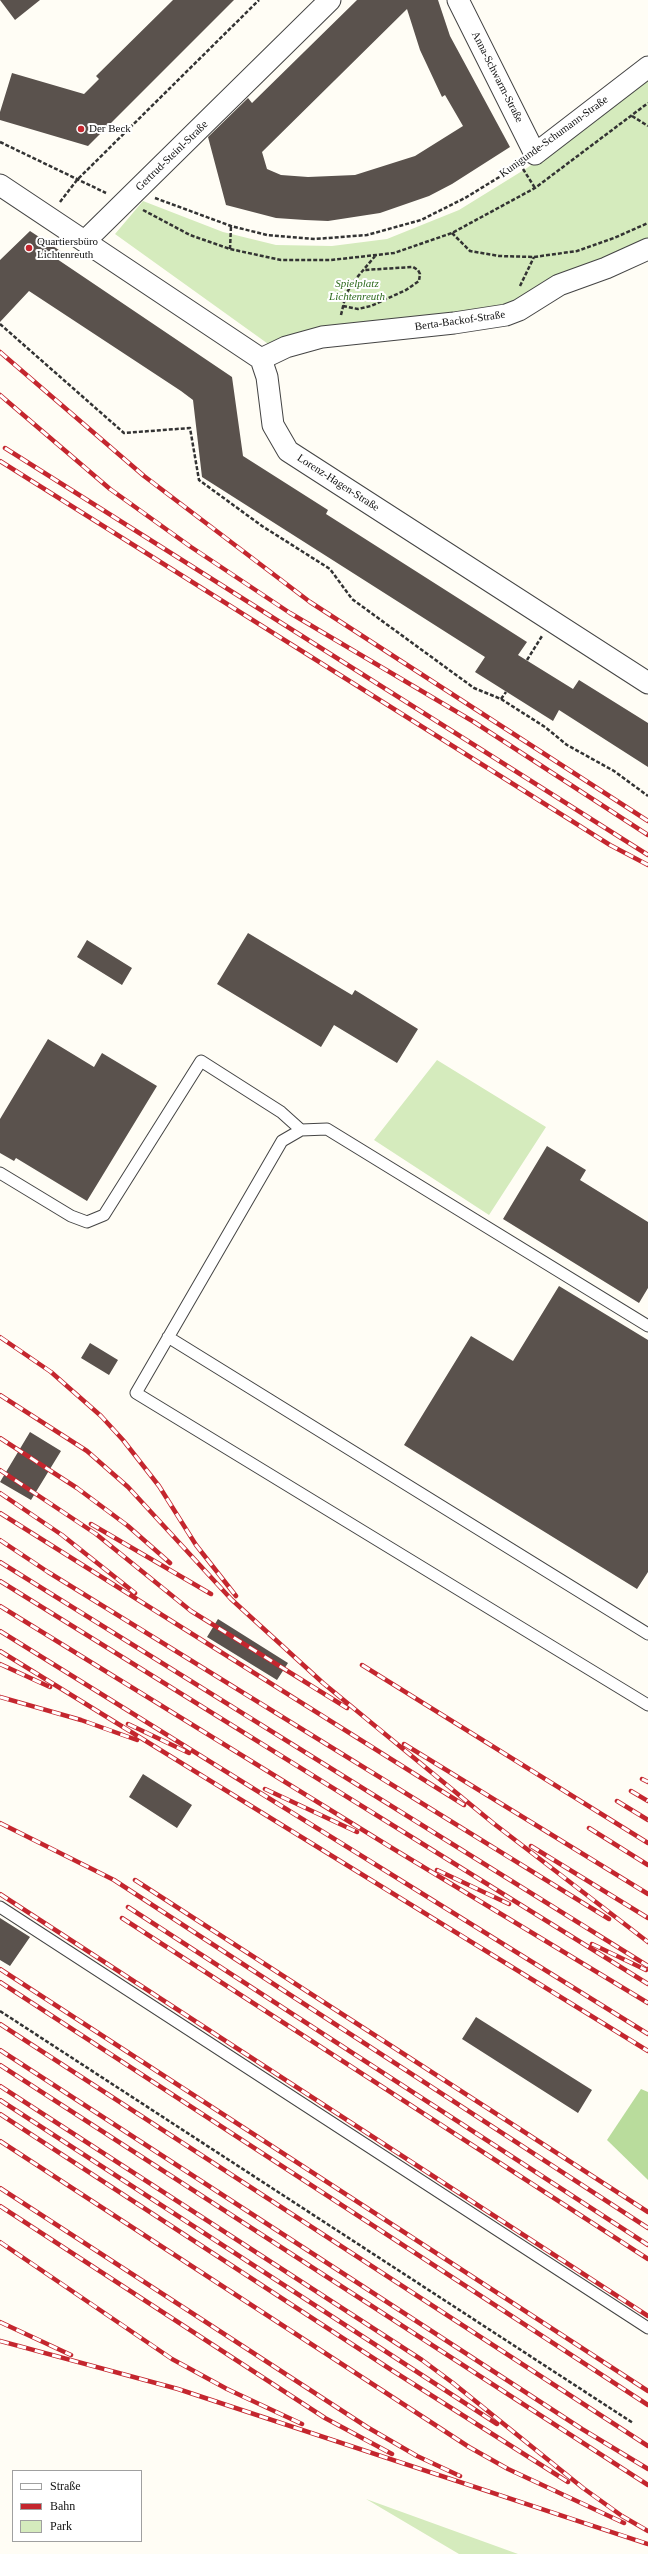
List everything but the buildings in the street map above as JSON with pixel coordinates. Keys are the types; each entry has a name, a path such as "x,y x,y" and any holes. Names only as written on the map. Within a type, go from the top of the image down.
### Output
{"street":[{"name":"Gertrud-Steinl-Straße","path":"86,240 330,0"},
{"name":"Anna-Schwarm-Straße","path":"458,0 528,159"},
{"name":"Kunigunde-Schumann-Straße","path":"528,159 648,67"},
{"path":"0,185 86,240 261,359"},
{"name":"Berta-Backof-Straße","path":"261,359 286,347 307,340 506,315 519,310 559,285 606,268 648,249"},
{"name":"Lorenz-Hagen-Straße","path":"261,359 267,377 273,425 288,452 648,682"}],"lane":[{"path":"0,1172 71,1216 87,1222 104,1215 201,1062 281,1112 301,1130"},
{"path":"648,1326 327,1129 301,1130 282,1141 136,1392 648,1705"},
{"path":"168,1337 648,1634"},
{"path":"0,1907 648,2328"}],"path":[{"path":"48,216 77,180 259,0"},
{"path":"0,142 77,180 130,196 190,235 230,249 281,260 331,260 394,253 452,234 535,188 648,103"},
{"path":"632,116 648,126"},
{"path":"528,159 535,188"},
{"name":"Kunigunde-Schumann-Straße","path":"130,196 231,226 267,235 315,239 367,235 421,220 465,198 528,159"},
{"path":"452,234 470,251 499,256 534,257 577,250 614,238 648,223"},
{"path":"230,249 231,226"},
{"path":"338,336 343,306 354,281 376,255"},
{"path":"343,306 358,309 370,306 406,290 419,281 420,274 418,270 413,267 364,270"},
{"path":"0,324 124,433 190,428 199,480 262,526 330,569 352,599 474,688 501,699 545,727 567,745 614,771 648,796"},
{"path":"527,660 542,636"},
{"path":"501,699 506,692"},
{"path":"0,2011 633,2423"}],"green space":[{"name":"Spielplatz Lichtenreuth","path":"648,80 648,242 515,305 271,346 115,234 143,201 223,232 276,245 332,246 387,239 459,210 527,168"},
{"path":"437,1060 546,1127 489,1215 374,1140"},
{"path":"641,2089 648,2092 648,2180 607,2140"},
{"path":"366,2499 518,2554 459,2554"}],"railway":[{"path":"0,352 144,476 310,602 648,821"},
{"path":"0,395 110,489 191,547 290,613 474,722 648,835"},
{"path":"5,448 648,855"},
{"path":"0,461 610,845 648,865"},
{"path":"0,1337 51,1372 101,1416 123,1440 159,1486 196,1545 236,1596"},
{"path":"0,1395 87,1451 128,1487 231,1599 323,1683 493,1823 648,1942"},
{"path":"0,1438 77,1488 128,1526 170,1563"},
{"path":"0,1470 96,1534 191,1611 347,1708"},
{"path":"0,1493 62,1535 135,1593"},
{"path":"0,1513 464,1805"},
{"path":"91,1524 211,1594"},
{"path":"0,1540 48,1572 609,1919"},
{"path":"0,1562 648,1966"},
{"path":"0,1581 648,1984"},
{"path":"0,1606 392,1848 648,2003"},
{"path":"0,1631 648,2034"},
{"path":"0,1651 648,2051"},
{"path":"0,1664 50,1687"},
{"path":"362,1665 648,1843"},
{"path":"0,1697 81,1720 137,1740"},
{"path":"128,1724 189,1753"},
{"path":"404,1744 648,1894"},
{"path":"642,1779 648,1782"},
{"path":"265,1789 357,1832"},
{"path":"631,1791 648,1801"},
{"path":"617,1801 648,1820"},
{"path":"0,1823 114,1880 648,2228"},
{"path":"589,1828 648,1865"},
{"path":"531,1846 648,1918"},
{"path":"437,1870 509,1904"},
{"path":"135,1880 648,2212"},
{"path":"0,1894 648,2316"},
{"path":"128,1907 648,2245"},
{"path":"122,1918 648,2259"},
{"path":"592,1944 646,1970"},
{"path":"0,1969 648,2391"},
{"path":"0,1982 648,2405"},
{"path":"0,2024 648,2446"},
{"path":"0,2050 582,2429 648,2469"},
{"path":"0,2065 648,2485"},
{"path":"0,2086 422,2360 453,2383 583,2488 622,2516 648,2531"},
{"path":"0,2100 497,2424"},
{"path":"0,2114 393,2371 568,2482"},
{"path":"0,2141 469,2447 508,2469 624,2523"},
{"path":"0,2188 367,2427 417,2456 460,2476"},
{"path":"0,2206 325,2418 392,2454"},
{"path":"0,2242 172,2359 227,2389 302,2424"},
{"path":"0,2322 71,2355"},
{"path":"0,2341 178,2389 648,2544"}],"place":[{"name":"Der Beck","path":"81,129"},
{"name":"Quartiersbüro Lichtenreuth","path":"29,248"}]}
